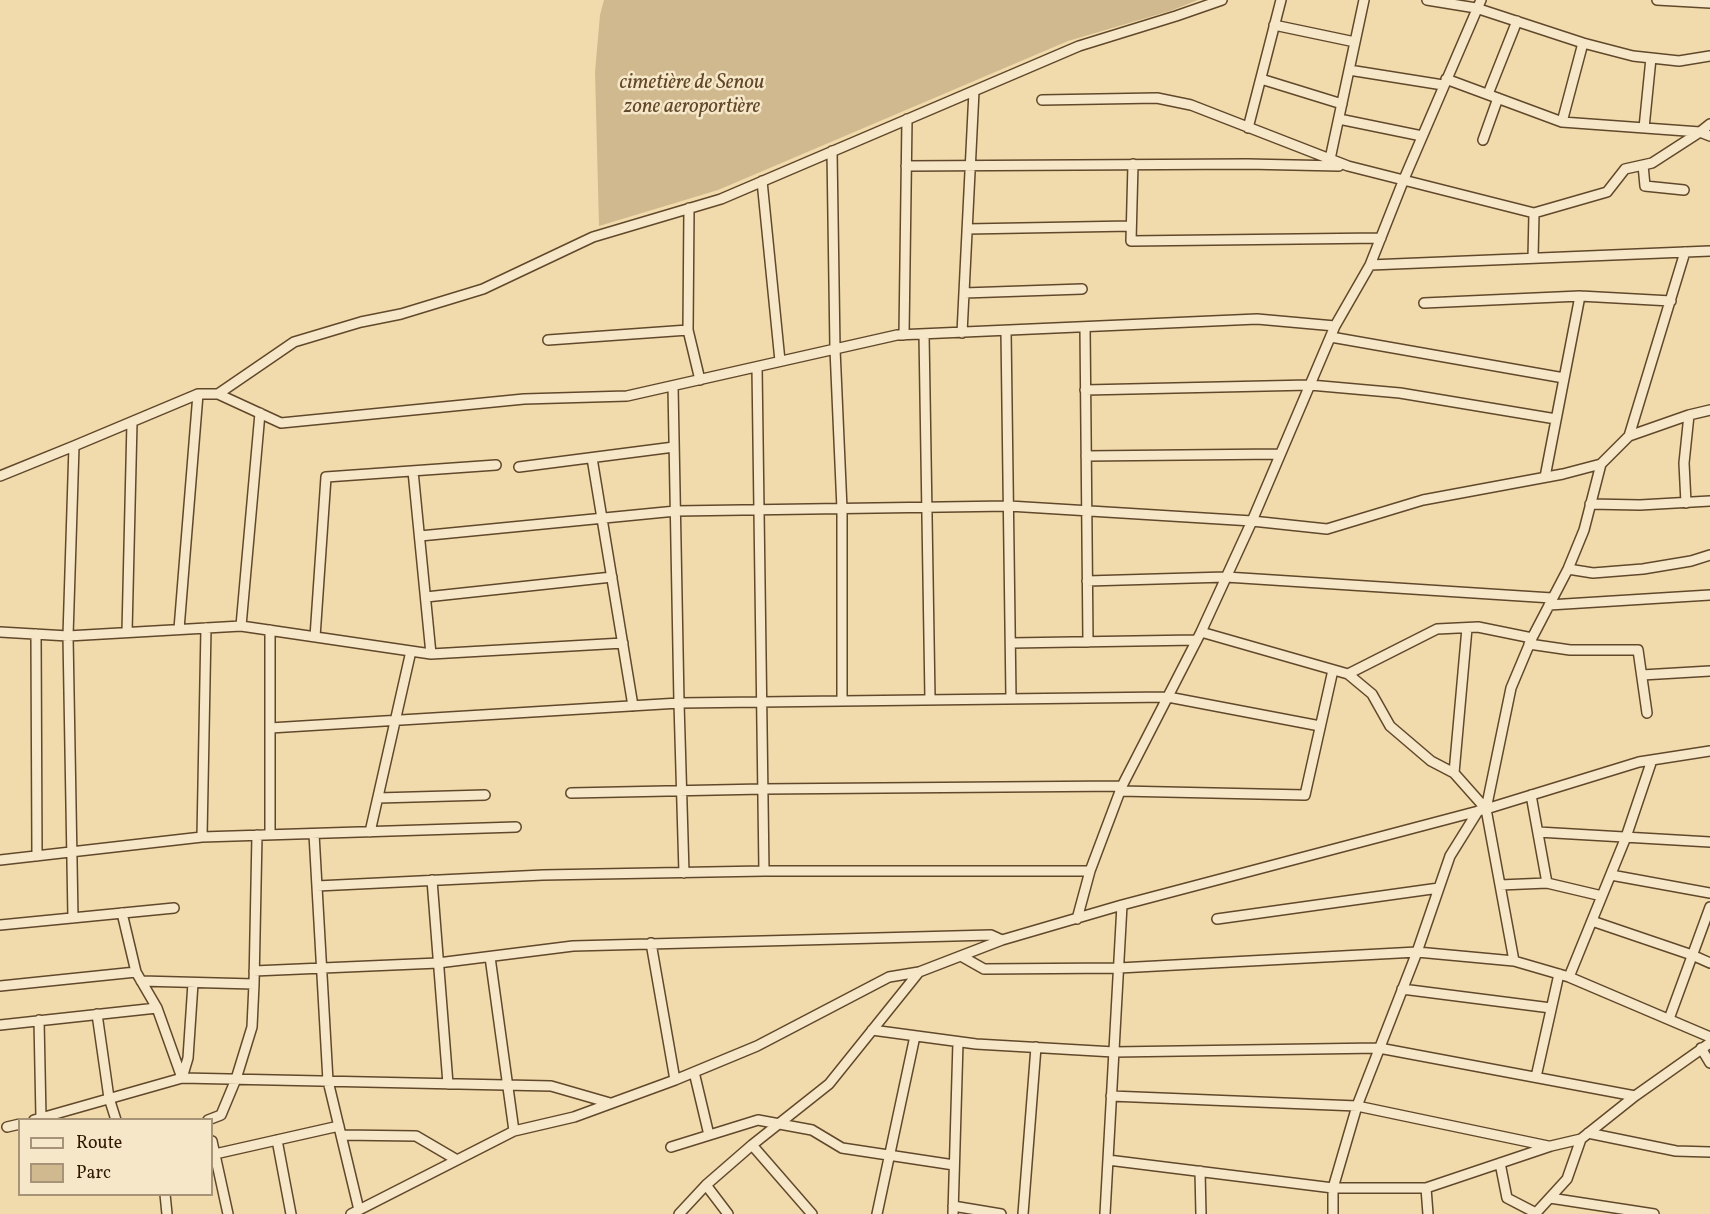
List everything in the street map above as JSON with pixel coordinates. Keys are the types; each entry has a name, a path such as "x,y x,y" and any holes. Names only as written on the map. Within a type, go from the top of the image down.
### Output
{"street":[{"path":"218,394 294,342 483,290 593,237 721,199 1079,46 1222,0"},
{"path":"1248,128 1281,0"},
{"path":"1330,159 1365,0"},
{"path":"1427,0 1478,4 1517,21 1583,43 1633,56 1679,61 1710,56"},
{"path":"1657,0 1710,3"},
{"path":"1077,919 1090,871 1121,789 1199,636 1252,521 1335,326 1370,265 1478,4"},
{"path":"1488,94 1517,21"},
{"path":"1274,25 1355,42"},
{"path":"1562,122 1583,43"},
{"path":"1644,128 1651,58"},
{"path":"1350,70 1445,82 1488,94 1562,122 1700,132 1710,136"},
{"path":"1261,79 1342,104"},
{"path":"962,333 974,91"},
{"path":"1483,140 1498,98"},
{"path":"1042,99 1157,99 1191,105 1348,166 1534,213 1607,192 1625,168 1652,163 1710,124"},
{"path":"904,335 907,119"},
{"path":"1339,119 1422,136"},
{"path":"832,151 835,349 842,508 842,701"},
{"path":"906,166 1133,164 1348,166"},
{"path":"1133,164 1131,241 1381,238"},
{"path":"1643,165 1646,186 1684,190"},
{"path":"762,181 780,361"},
{"path":"689,208 688,330 700,380"},
{"path":"1533,258 1534,213"},
{"path":"967,229 1131,226"},
{"path":"1370,265 1686,252 1709,249"},
{"path":"1629,436 1686,252"},
{"path":"964,293 1082,289"},
{"path":"1424,303 1580,296 1671,301"},
{"path":"1545,477 1580,296"},
{"path":"0,476 198,394 218,394 281,423 525,399 627,396 904,335 1257,319 1335,326"},
{"path":"1085,327 1088,642"},
{"path":"548,340 688,330"},
{"path":"1006,331 1011,698"},
{"path":"924,334 930,699"},
{"path":"1331,337 1564,378"},
{"path":"757,367 764,871"},
{"path":"673,386 684,873"},
{"path":"1085,390 1310,386 1400,393 1556,419"},
{"path":"179,629 198,394"},
{"path":"1333,1214 1333,1188 1356,1106 1417,952 1450,856 1482,810 1511,688 1530,641 1568,569 1584,530 1601,464 1629,436 1710,410"},
{"path":"241,626 260,412"},
{"path":"1686,503 1684,464 1689,415"},
{"path":"127,632 132,422"},
{"path":"73,918 68,636 74,446"},
{"path":"519,467 674,447"},
{"path":"1086,456 1280,454"},
{"path":"592,458 633,706"},
{"path":"420,536 676,511 1009,506 1252,521 1327,530 1423,500 1601,464"},
{"path":"315,637 326,477 496,465"},
{"path":"413,471 431,654"},
{"path":"1590,504 1640,505 1710,501"},
{"path":"1568,569 1593,573 1643,569 1691,561 1710,555"},
{"path":"426,597 612,577"},
{"path":"1087,581 1226,577 1551,602 1710,595"},
{"path":"0,632 68,636 241,626 431,654 623,642"},
{"path":"1348,674 1437,629 1478,627 1570,650 1638,650 1647,713"},
{"path":"202,837 206,628"},
{"path":"1454,773 1467,628"},
{"path":"270,630 270,835"},
{"path":"36,634 37,856"},
{"path":"1011,643 1088,642 1199,636 1348,674 1372,694 1390,726 1431,761 1454,773 1482,810 1500,885 1514,961"},
{"path":"370,832 411,651"},
{"path":"571,793 763,789 1121,789 1305,795 1333,670"},
{"path":"1642,675 1710,671"},
{"path":"270,728 679,704 1168,697 1320,726"},
{"path":"314,834 328,1081 340,1130 355,1212 514,1131 574,1117 675,1080 757,1046 889,977 919,972 1002,940 1122,905 1482,810 1639,762 1710,751"},
{"path":"1569,977 1626,837 1652,760"},
{"path":"378,798 485,795"},
{"path":"1531,795 1548,883"},
{"path":"0,860 202,837 516,827"},
{"path":"1538,831 1710,842"},
{"path":"211,1118 221,1115 236,1079 252,1027 257,836"},
{"path":"317,886 543,875 764,871 1090,871"},
{"path":"1611,875 1710,893"},
{"path":"432,880 448,1084"},
{"path":"1500,885 1548,883 1602,896"},
{"path":"1217,919 1439,888"},
{"path":"1105,1214 1122,905"},
{"path":"1669,1018 1710,907"},
{"path":"0,925 174,908"},
{"path":"122,913 136,972 157,1008 182,1078"},
{"path":"1592,921 1710,963"},
{"path":"254,971 438,963 573,946 991,935 1002,940"},
{"path":"651,943 675,1080"},
{"path":"961,956 984,969 1119,968 1417,952 1514,961 1569,977 1710,1037"},
{"path":"490,957 514,1131"},
{"path":"0,986 136,972"},
{"path":"679,1214 706,1185 752,1145 829,1084 919,972"},
{"path":"1536,1077 1559,974"},
{"path":"141,981 254,984"},
{"path":"182,1078 188,1058 193,982"},
{"path":"1402,989 1551,1008"},
{"path":"0,1024 157,1008"},
{"path":"97,1014 109,1098 116,1118"},
{"path":"38,1118 39,1020"},
{"path":"872,1030 958,1041 1114,1052 1379,1048 1635,1096"},
{"path":"877,1214 915,1036"},
{"path":"958,1041 953,1210 1001,1214"},
{"path":"1108,1160 1333,1188 1426,1188 1584,1136 1635,1096 1710,1043"},
{"path":"1023,1214 1036,1047"},
{"path":"1701,1048 1710,1063"},
{"path":"694,1072 709,1135"},
{"path":"41,1118 182,1078 551,1086 610,1103"},
{"path":"1112,1096 1356,1106 1551,1146"},
{"path":"671,1147 758,1120 812,1130 842,1148 954,1165"},
{"path":"7,1127 18,1124"},
{"path":"214,1154 277,1140 340,1130 416,1136 457,1160"},
{"path":"1584,1136 1676,1151 1710,1152"},
{"path":"1500,1163 1507,1198 1535,1213 1567,1179 1584,1136"},
{"path":"277,1140 291,1214"},
{"path":"752,1145 812,1214"},
{"path":"213,1148 228,1214"},
{"path":"1200,1171 1201,1214"},
{"path":"706,1185 728,1214"},
{"path":"1426,1188 1428,1214"},
{"path":"165,1196 167,1214"},
{"path":"1550,1198 1654,1214"}],"green space":[{"name":"cimetière de Senou zone aeroportière","path":"604,0 1198,0 1170,11 1068,41 718,190 599,226 595,72 600,15"}]}
